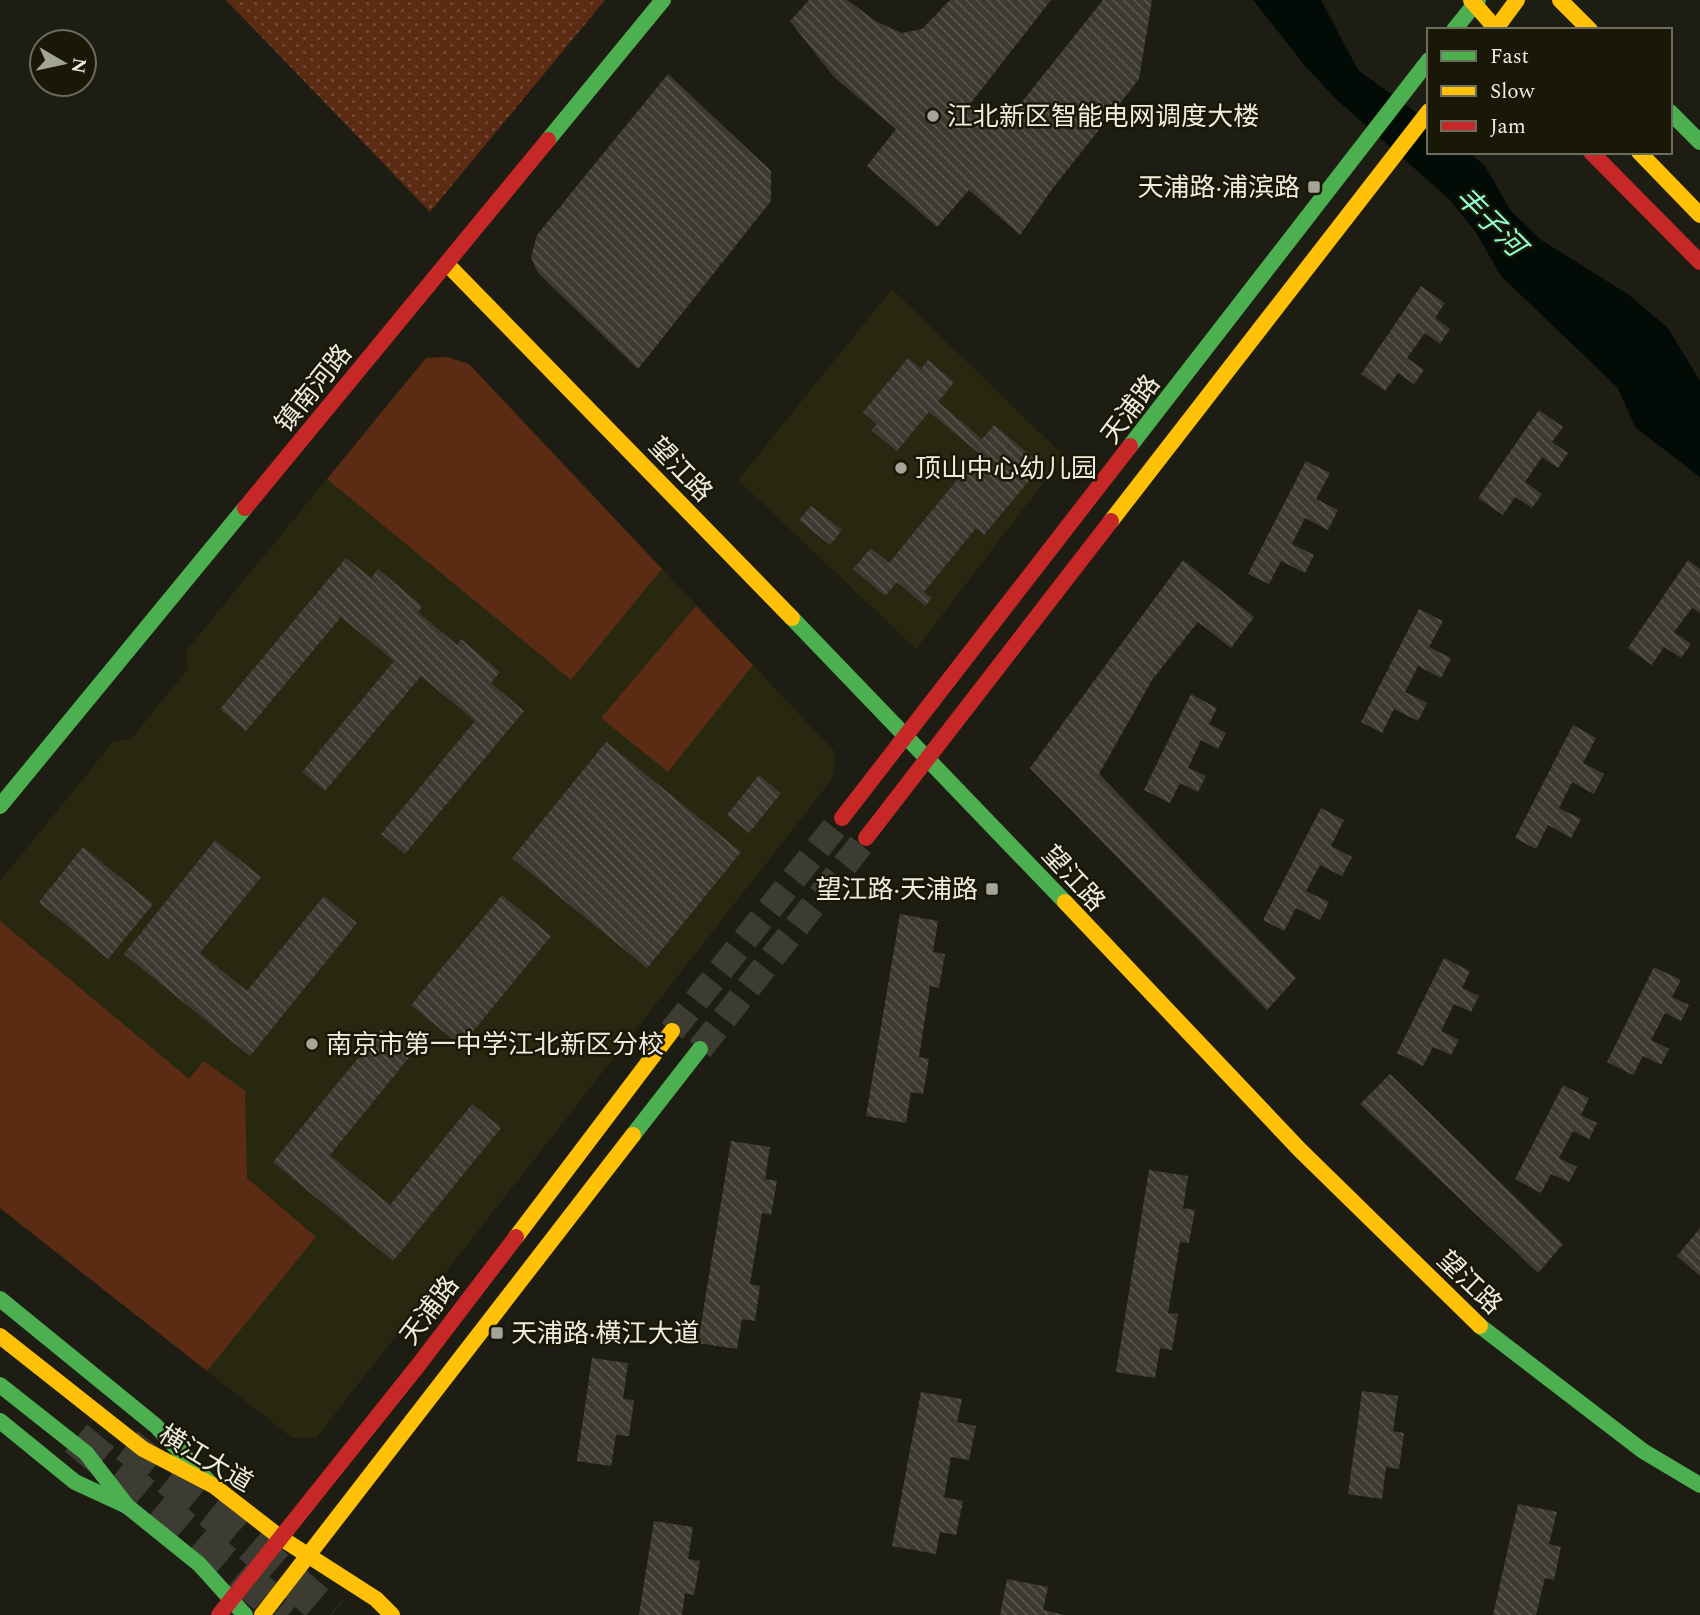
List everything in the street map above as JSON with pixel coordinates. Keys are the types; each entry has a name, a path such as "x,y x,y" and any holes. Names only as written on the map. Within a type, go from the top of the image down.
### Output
{"main road":[{"name":"镇南河路","path":"0,806 663,0"},
{"path":"1497,28 1517,0"},
{"path":"1560,0 1588,28"},
{"path":"1455,28 1475,1 1495,28"},
{"name":"天浦路","path":"842,818 1427,62"},
{"name":"天浦路","path":"866,838 1427,114"},
{"path":"1672,114 1700,142"},
{"path":"1593,154 1700,262"},
{"path":"1641,154 1700,215"},
{"name":"望江路","path":"447,264 929,759 1244,1092 1488,1334 1643,1451 1700,1485"},
{"name":"天浦路","path":"219,1615 420,1363 672,1031"},
{"path":"262,1615 700,1049"},
{"path":"0,1299 156,1426 210,1483"},
{"name":"横江大道","path":"0,1336 143,1449 210,1483 281,1538 310,1554 376,1600 392,1615"},
{"path":"0,1385 86,1452 127,1506 199,1564 245,1615"},
{"path":"0,1421 75,1482 127,1506"}],"shaded area":[{"path":"226,0 605,0 430,212"},
{"name":"顶山中心幼儿园","path":"892,289 1064,456 916,649 738,480"},
{"name":"南京市第一中学江北新区分校","path":"447,357 469,364 836,753 833,778 316,1438 292,1438 0,1208 0,881 113,742 131,739 188,669 186,651 426,358"},
{"path":"447,357 469,364 662,569 571,680 327,479 426,358"},
{"path":"696,606 753,665 668,772 601,718"},
{"path":"0,921 189,1079 204,1061 245,1091 247,1178 316,1237 207,1371 0,1208"}],"water":[{"name":"丰子河","path":"1253,0 1321,0 1358,70 1427,121 1427,154 1471,154 1485,166 1511,211 1541,240 1629,295 1668,328 1700,381 1700,477 1636,428 1617,387 1501,276 1475,231 1449,199 1337,100 1305,66"}],"building":[{"name":"江北新区智能电网调度大楼","path":"809,0 847,0 877,22 902,33 922,29 950,0 1051,0 970,104 1001,128 1103,0 1152,0 1139,79 1053,188 1020,235 969,190 937,227 867,166 896,129 834,77 790,21"},
{"path":"668,74 771,171 771,201 638,369 538,273 531,257 537,235"},
{"path":"1421,286 1445,303 1435,318 1450,329 1440,344 1425,333 1407,358 1424,370 1414,384 1398,373 1385,391 1361,374"},
{"path":"908,358 921,369 928,360 954,382 938,402 982,439 994,425 1042,465 984,535 976,528 924,592 932,598 925,606 897,582 885,596 853,569 871,548 889,563 979,453 929,412 897,451 871,430 877,424 863,412"},
{"path":"1539,410 1563,427 1552,442 1568,453 1558,468 1542,457 1525,482 1542,494 1532,508 1515,497 1503,515 1478,498"},
{"path":"1306,461 1330,473 1316,499 1338,510 1328,530 1305,518 1292,544 1314,555 1305,573 1281,561 1269,584 1248,574"},
{"path":"811,506 842,530 830,545 799,520"},
{"path":"346,558 371,578 378,569 422,606 418,612 457,645 461,639 500,672 491,683 524,711 405,854 381,834 475,721 421,676 325,791 302,772 394,661 341,617 246,731 220,709"},
{"path":"1183,560 1254,617 1231,648 1198,622 1152,680 1099,774 1296,978 1267,1010 1030,768"},
{"path":"1688,560 1700,569 1700,613 1692,608 1674,632 1691,644 1681,658 1664,647 1652,665 1628,648"},
{"path":"1419,609 1443,621 1429,647 1451,658 1441,678 1418,666 1405,692 1427,703 1418,721 1394,709 1382,733 1361,722"},
{"path":"1191,694 1217,708 1209,724 1226,733 1218,749 1201,740 1188,768 1206,776 1198,792 1180,783 1170,803 1144,790"},
{"path":"1573,725 1596,738 1583,763 1604,774 1594,794 1572,782 1559,808 1581,819 1571,838 1548,825 1536,849 1515,838"},
{"path":"606,742 741,852 647,968 512,858"},
{"path":"759,775 781,793 749,833 727,815"},
{"path":"1321,808 1344,820 1331,846 1352,857 1342,876 1320,865 1306,891 1329,902 1320,920 1296,908 1284,931 1263,920"},
{"path":"215,840 261,877 200,953 247,991 324,896 357,923 250,1056 124,954"},
{"path":"83,847 153,904 108,959 39,902"},
{"path":"502,895 551,936 461,1046 411,1005"},
{"path":"900,914 938,921 933,952 945,954 939,988 930,986 919,1057 929,1059 923,1094 911,1092 906,1123 866,1116"},
{"path":"1444,958 1470,971 1462,988 1479,996 1471,1012 1454,1004 1441,1031 1459,1040 1451,1055 1433,1047 1423,1066 1397,1053"},
{"path":"1654,967 1681,980 1672,997 1689,1005 1681,1021 1665,1013 1651,1040 1669,1049 1661,1065 1643,1056 1633,1075 1607,1062"},
{"path":"381,1030 411,1055 330,1155 390,1205 472,1104 501,1128 393,1261 273,1162"},
{"path":"1390,1074 1563,1244 1538,1273 1360,1104"},
{"path":"1563,1085 1589,1098 1581,1115 1597,1123 1589,1139 1573,1131 1559,1158 1577,1167 1569,1182 1551,1174 1541,1193 1515,1179"},
{"path":"731,1141 770,1147 765,1179 777,1181 771,1215 762,1213 750,1284 760,1286 755,1321 742,1319 737,1349 698,1343"},
{"path":"1149,1170 1188,1176 1183,1208 1195,1210 1189,1243 1180,1242 1168,1313 1178,1314 1172,1350 1160,1348 1155,1378 1116,1372"},
{"path":"1700,1228 1700,1276 1677,1256"},
{"path":"592,1358 628,1363 623,1399 634,1400 629,1436 616,1435 611,1466 577,1461"},
{"path":"1362,1391 1398,1396 1393,1431 1404,1433 1399,1469 1386,1467 1382,1499 1348,1494"},
{"path":"921,1392 962,1399 957,1422 976,1426 969,1460 951,1457 944,1497 963,1501 956,1535 940,1532 936,1554 892,1546"},
{"path":"1518,1504 1557,1512 1549,1544 1561,1547 1554,1580 1545,1578 1536,1615 1493,1615"},
{"path":"654,1521 693,1527 688,1559 700,1561 694,1595 685,1593 682,1615 639,1615"},
{"path":"1007,1579 1048,1587 1043,1610 1065,1615 1000,1615"}],"tunnel":[{"path":"672,1031 842,818"},
{"path":"700,1049 866,838"},
{"path":"76,1438 288,1615"},
{"path":"127,1445 224,1522 331,1615"}],"traffic: fast":[{"path":"548,140 663,0"},
{"path":"1456,28 1478,0"},
{"path":"1130,446 1427,63"},
{"path":"1672,114 1700,142"},
{"path":"0,806 245,508"},
{"path":"792,618 1065,902"},
{"path":"633,1135 700,1049"},
{"path":"0,1299 156,1426 210,1483"},
{"path":"1480,1326 1643,1451 1700,1485"},
{"path":"0,1385 86,1453 127,1506 199,1564 245,1615"},
{"path":"0,1421 75,1482 127,1506"}],"traffic: slow":[{"path":"1471,0 1495,28"},
{"path":"1496,28 1517,0"},
{"path":"1560,0 1588,28"},
{"path":"1111,521 1427,114"},
{"path":"1641,154 1700,215"},
{"path":"447,264 792,618"},
{"path":"1065,902 1300,1150 1480,1326"},
{"path":"516,1237 672,1031"},
{"path":"262,1615 633,1135"},
{"path":"0,1336 143,1449 214,1486 281,1538 376,1599 392,1615"}],"traffic: jam":[{"path":"245,508 548,140"},
{"path":"1593,154 1700,262"},
{"path":"842,818 1130,446"},
{"path":"866,838 1111,521"},
{"path":"219,1615 420,1363 516,1237"}],"place":[{"name":"江北新区智能电网调度大楼","path":"933,116"},
{"name":"天浦路·浦滨路","path":"1314,187"},
{"name":"顶山中心幼儿园","path":"901,468"},
{"name":"望江路·天浦路","path":"992,889"},
{"name":"南京市第一中学江北新区分校","path":"312,1044"},
{"name":"天浦路·横江大道","path":"497,1333"}]}
